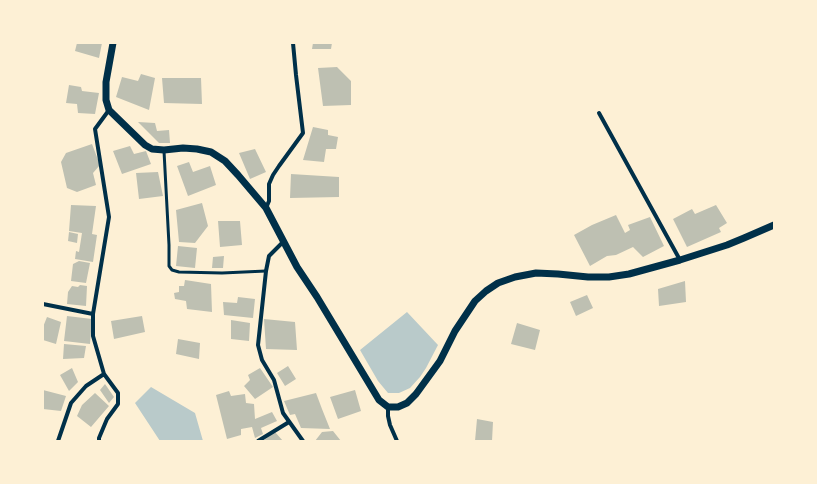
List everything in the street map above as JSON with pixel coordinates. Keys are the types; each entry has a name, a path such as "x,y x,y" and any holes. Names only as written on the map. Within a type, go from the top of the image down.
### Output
{"street":[{"path":"113,43 106,82 106,100 109,110 145,146 152,149 164,150 183,148 197,149 211,152 225,160 266,208 297,267 338,331 379,400 388,407 398,407 407,403 416,394 440,361 455,331 475,301 498,283 515,277 536,273 588,277 609,277 629,274 680,260 739,240 774,225"},
{"path":"266,208 269,201 269,184 273,175 303,134 293,43"},
{"path":"99,441 107,419 118,404 118,393 104,374 92,336 93,314 109,217 95,129 109,110"},
{"path":"599,113 680,260"},
{"path":"284,241 269,256 258,345 262,360 274,380 282,413 303,441"},
{"path":"43,304 93,314"},
{"path":"58,441 71,403 86,386 104,374"},
{"path":"388,407 390,425 397,441"},
{"path":"258,441 289,422"}],"lane":[{"path":"164,150 169,266 172,270 178,272 222,273 266,271"}],"shaded area":[{"path":"407,312 438,345 426,368 410,388 399,393 388,393 378,381 360,350"},
{"path":"151,387 195,413 203,441 160,441 135,403"}],"building":[{"path":"77,43 102,43 99,58 75,51"},
{"path":"313,43 332,43 331,49 312,49"},
{"path":"337,67 351,81 351,105 323,106 318,68"},
{"path":"141,74 155,78 149,110 116,97 122,77 138,81"},
{"path":"162,78 201,78 202,104 164,103"},
{"path":"69,85 81,87 82,91 99,93 95,114 78,113 77,104 66,103"},
{"path":"138,122 155,123 157,131 169,130 170,143 159,143"},
{"path":"313,127 328,130 328,135 338,137 336,149 326,149 324,162 303,160"},
{"path":"92,144 100,165 93,173 96,185 77,192 67,188 61,162 66,153"},
{"path":"130,146 134,154 146,151 151,164 122,174 113,151"},
{"path":"255,149 266,172 250,179 239,153"},
{"path":"189,162 193,172 210,166 216,185 188,196 177,166"},
{"path":"158,172 163,196 139,199 136,173"},
{"path":"291,174 339,177 339,197 290,198"},
{"path":"202,203 208,226 195,243 179,242 176,210"},
{"path":"71,205 96,206 92,234 97,235 93,262 75,259 76,251 79,252 82,233 69,231"},
{"path":"716,205 727,223 719,228 721,232 687,247 673,219 692,209 695,214"},
{"path":"616,215 625,233 630,230 628,225 650,217 664,246 643,257 633,247 616,255 607,256 590,266 574,235 592,225"},
{"path":"218,221 240,221 242,245 220,247"},
{"path":"69,232 78,234 77,243 68,241"},
{"path":"178,246 197,248 195,268 176,266"},
{"path":"224,256 223,268 212,268 213,257"},
{"path":"79,261 90,263 86,283 71,281 73,264"},
{"path":"185,280 211,284 212,312 187,309 186,301 175,299 174,293 179,292 179,286 184,286"},
{"path":"685,281 686,302 659,306 658,289"},
{"path":"80,285 87,286 86,306 67,304 68,292 72,286 78,287"},
{"path":"587,295 593,308 576,316 570,302"},
{"path":"238,297 255,299 253,318 224,315 223,302 237,303"},
{"path":"67,316 92,319 90,344 64,341"},
{"path":"142,316 145,332 114,339 111,321"},
{"path":"47,317 61,322 56,344 43,340 43,327"},
{"path":"264,319 295,322 297,350 266,349"},
{"path":"231,320 250,323 249,341 231,339"},
{"path":"517,323 540,330 535,350 511,344"},
{"path":"178,339 200,343 199,359 176,354"},
{"path":"64,344 86,346 84,358 63,359"},
{"path":"288,366 296,379 285,386 277,373"},
{"path":"72,368 78,382 69,391 60,375"},
{"path":"260,368 273,387 255,399 244,386 250,380 248,375"},
{"path":"105,384 114,397 109,403 100,390"},
{"path":"43,390 66,396 61,411 43,409"},
{"path":"355,390 361,411 338,419 330,397"},
{"path":"229,391 231,396 245,394 246,403 254,404 255,419 272,412 277,421 261,428 263,434 255,438 252,427 241,429 241,435 227,439 216,395"},
{"path":"95,393 109,406 91,427 77,416 82,405"},
{"path":"316,393 330,429 301,428 295,414 290,415 284,401"},
{"path":"477,419 493,422 492,441 475,441"},
{"path":"333,431 341,441 315,441 322,432"},
{"path":"275,432 283,441 263,441"}]}
